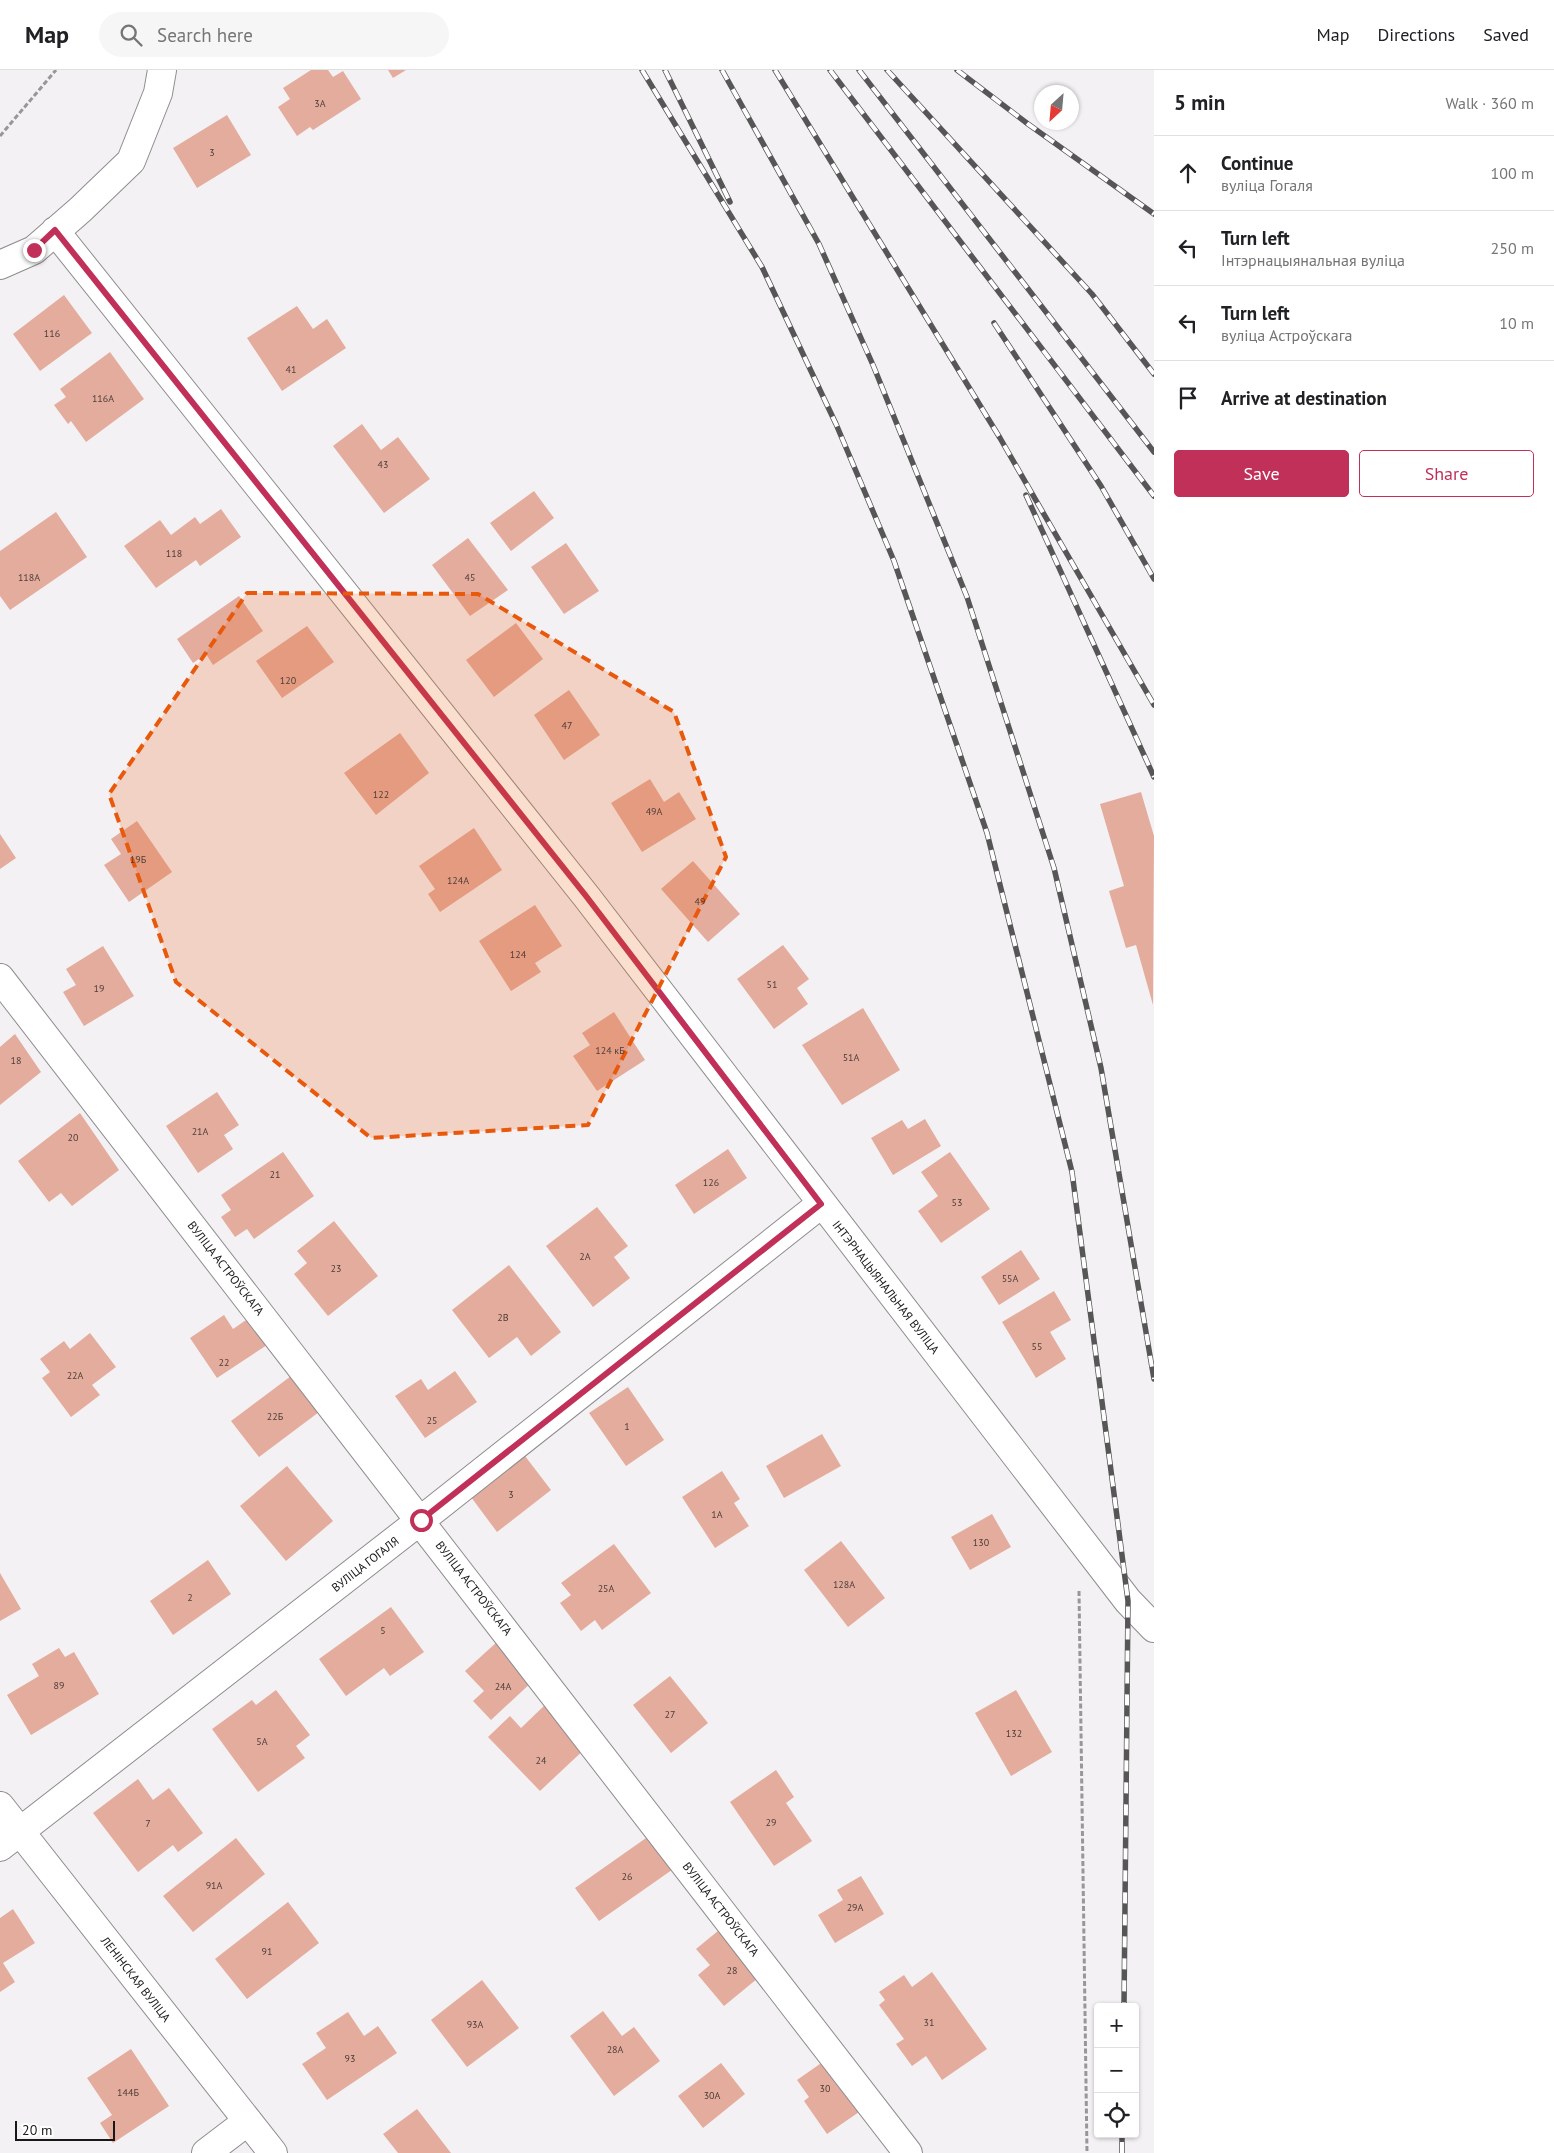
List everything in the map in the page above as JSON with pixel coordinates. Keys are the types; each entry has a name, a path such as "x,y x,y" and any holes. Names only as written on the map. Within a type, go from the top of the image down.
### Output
{"street":[{"path":"0,265 34,250 80,210 131,161 158,93 162,70"},
{"name":"ІНТЭРНАЦЫЯНАЛЬНАЯ ВУЛІЦА","path":"55,230 586,896 1128,1602 1154,1628"},
{"name":"ВУЛІЦА АСТРОЎСКАГА","path":"0,978 421,1520 908,2153"},
{"name":"ВУЛІЦА ГОГАЛЯ","path":"10,1840 421,1520 821,1204"},
{"name":"ЛЕНІНСКАЯ ВУЛІЦА","path":"0,1806 10,1840 248,2121 272,2153"},
{"path":"206,2153 248,2121"}],"path":[{"path":"0,136 56,70"},
{"path":"1079,1586 1087,2153"}],"highlighted area":[{"path":"247,593 478,594 674,712 726,857 588,1125 371,1138 176,982 109,794"}],"building":[{"path":"311,70 328,70 333,77 343,71 361,99 313,130 310,127 297,136 278,107 290,99 283,88"},
{"path":"388,70 406,70 393,78"},
{"path":"227,115 251,155 197,188 173,148"},
{"path":"64,295 92,333 40,371 13,334"},
{"path":"297,306 313,329 327,319 346,348 282,391 247,338"},
{"path":"110,352 144,399 86,442 71,421 68,424 54,405 66,397 60,389"},
{"path":"362,424 381,450 398,437 430,479 384,513 333,446"},
{"path":"534,491 554,518 511,551 490,523"},
{"path":"221,509 241,537 200,566 196,560 156,588 124,546 160,520 171,535 195,517 200,524"},
{"path":"56,512 87,557 10,610 0,596 0,551"},
{"path":"468,538 508,590 470,616 432,565"},
{"path":"566,543 599,591 564,614 531,567"},
{"path":"239,596 263,631 213,665 206,654 193,663 177,639"},
{"path":"516,623 543,659 494,697 466,660"},
{"path":"307,626 334,662 282,698 256,661"},
{"path":"569,690 600,735 564,760 534,715"},
{"path":"400,733 429,773 376,815 344,773"},
{"path":"650,779 664,802 679,792 696,819 642,852 611,803"},
{"path":"1141,792 1154,836 1153,1005 1136,945 1126,948 1109,891 1124,886 1100,804"},
{"path":"137,821 172,872 129,902 104,865 121,854 111,839"},
{"path":"474,828 502,870 440,912 428,894 435,889 419,866"},
{"path":"0,834 16,858 0,869"},
{"path":"693,861 740,914 708,942 661,889"},
{"path":"535,905 562,946 535,963 541,972 511,991 479,941"},
{"path":"783,945 809,979 797,988 808,1004 774,1029 737,979"},
{"path":"103,946 134,996 84,1026 63,992 76,985 66,969"},
{"path":"863,1008 900,1070 842,1105 802,1045"},
{"path":"614,1012 645,1060 597,1091 573,1056 590,1045 582,1033"},
{"path":"15,1034 41,1072 0,1105 0,1047"},
{"path":"217,1092 239,1125 224,1135 233,1149 198,1173 166,1126"},
{"path":"80,1113 119,1170 72,1206 61,1193 49,1202 18,1161"},
{"path":"925,1119 941,1146 893,1175 871,1138 902,1120 908,1129"},
{"path":"728,1149 747,1178 694,1214 675,1185"},
{"path":"283,1152 314,1196 254,1239 247,1229 235,1237 221,1217 231,1210 221,1195"},
{"path":"950,1152 990,1209 941,1243 918,1211 938,1196 921,1172"},
{"path":"597,1207 628,1246 614,1257 630,1278 593,1307 546,1246"},
{"path":"334,1221 378,1276 328,1316 294,1274 307,1263 297,1251"},
{"path":"1021,1250 1040,1279 999,1305 981,1277"},
{"path":"509,1265 561,1332 531,1356 517,1337 489,1358 452,1310"},
{"path":"1054,1291 1071,1320 1050,1332 1066,1359 1036,1378 1002,1322"},
{"path":"224,1315 233,1329 249,1318 267,1345 217,1378 190,1338"},
{"path":"90,1333 116,1367 92,1385 100,1395 71,1417 42,1378 50,1372 40,1359 64,1341 70,1349"},
{"path":"455,1371 477,1402 425,1438 395,1396 421,1379 428,1390"},
{"path":"291,1376 319,1412 259,1457 231,1421"},
{"path":"628,1387 664,1440 626,1466 589,1413"},
{"path":"822,1434 841,1466 784,1498 766,1466"},
{"path":"525,1456 551,1490 497,1532 471,1497"},
{"path":"287,1466 333,1521 286,1561 240,1506"},
{"path":"722,1471 740,1499 734,1503 749,1526 715,1548 682,1497"},
{"path":"992,1514 1011,1547 970,1570 951,1537"},
{"path":"841,1541 885,1598 848,1627 804,1570"},
{"path":"614,1544 651,1593 602,1630 595,1620 581,1631 560,1603 571,1595 561,1583"},
{"path":"208,1560 231,1594 173,1635 150,1601"},
{"path":"0,1573 21,1609 0,1621"},
{"path":"391,1607 424,1652 390,1676 384,1668 346,1696 319,1659"},
{"path":"498,1641 534,1680 491,1720 473,1701 484,1691 465,1671"},
{"path":"59,1648 65,1657 74,1652 99,1694 31,1735 7,1695 39,1676 32,1664"},
{"path":"670,1676 708,1723 671,1753 633,1705"},
{"path":"276,1690 310,1735 296,1746 305,1758 258,1792 212,1729 252,1700 256,1705"},
{"path":"1016,1690 1052,1752 1011,1776 975,1713"},
{"path":"547,1703 588,1746 540,1791 488,1737 510,1716 521,1728"},
{"path":"776,1770 794,1797 786,1803 812,1841 774,1866 730,1802"},
{"path":"138,1779 153,1800 169,1788 203,1833 178,1852 173,1845 138,1872 93,1813"},
{"path":"656,1831 679,1865 599,1921 575,1888"},
{"path":"236,1838 265,1874 193,1932 163,1896"},
{"path":"861,1876 884,1914 835,1943 818,1915 843,1900 837,1890"},
{"path":"288,1902 319,1943 247,1999 215,1959"},
{"path":"13,1909 35,1943 3,1963 15,1982 0,1992 0,1918"},
{"path":"724,1926 763,1974 724,2006 698,1975 710,1965 696,1949"},
{"path":"932,1972 987,2049 942,2080 926,2056 912,2066 896,2044 904,2039 879,2005 885,2000 879,1992 904,1975 912,1987"},
{"path":"482,1980 519,2028 467,2067 431,2020"},
{"path":"603,2011 622,2036 634,2027 660,2061 614,2096 570,2036"},
{"path":"348,2012 364,2036 378,2026 397,2053 327,2100 302,2064 326,2048 316,2033"},
{"path":"131,2049 169,2106 113,2143 100,2123 112,2115 87,2078"},
{"path":"827,2059 862,2110 827,2134 804,2101 809,2097 797,2080"},
{"path":"721,2063 745,2094 703,2128 678,2096"},
{"path":"417,2109 451,2153 398,2153 383,2134"}],"railway":[{"path":"642,70 762,267 836,424 894,561 987,833 1072,1172 1128,1601 1124,2003"},
{"path":"665,70 730,202"},
{"path":"722,70 819,244 873,365 967,597 1054,868 1101,1068 1154,1379"},
{"path":"775,70 1000,438 1154,705"},
{"path":"830,70 1154,496"},
{"path":"859,70 1154,452"},
{"path":"887,70 1092,294 1154,374"},
{"path":"957,70 1028,124 1154,214"},
{"path":"994,323 1101,486 1154,579"},
{"path":"1026,495 1154,777"},
{"path":"1122,2138 1122,2153"}],"route":[{"path":"34,250 55,230 586,896 821,1204 421,1520"}]}
